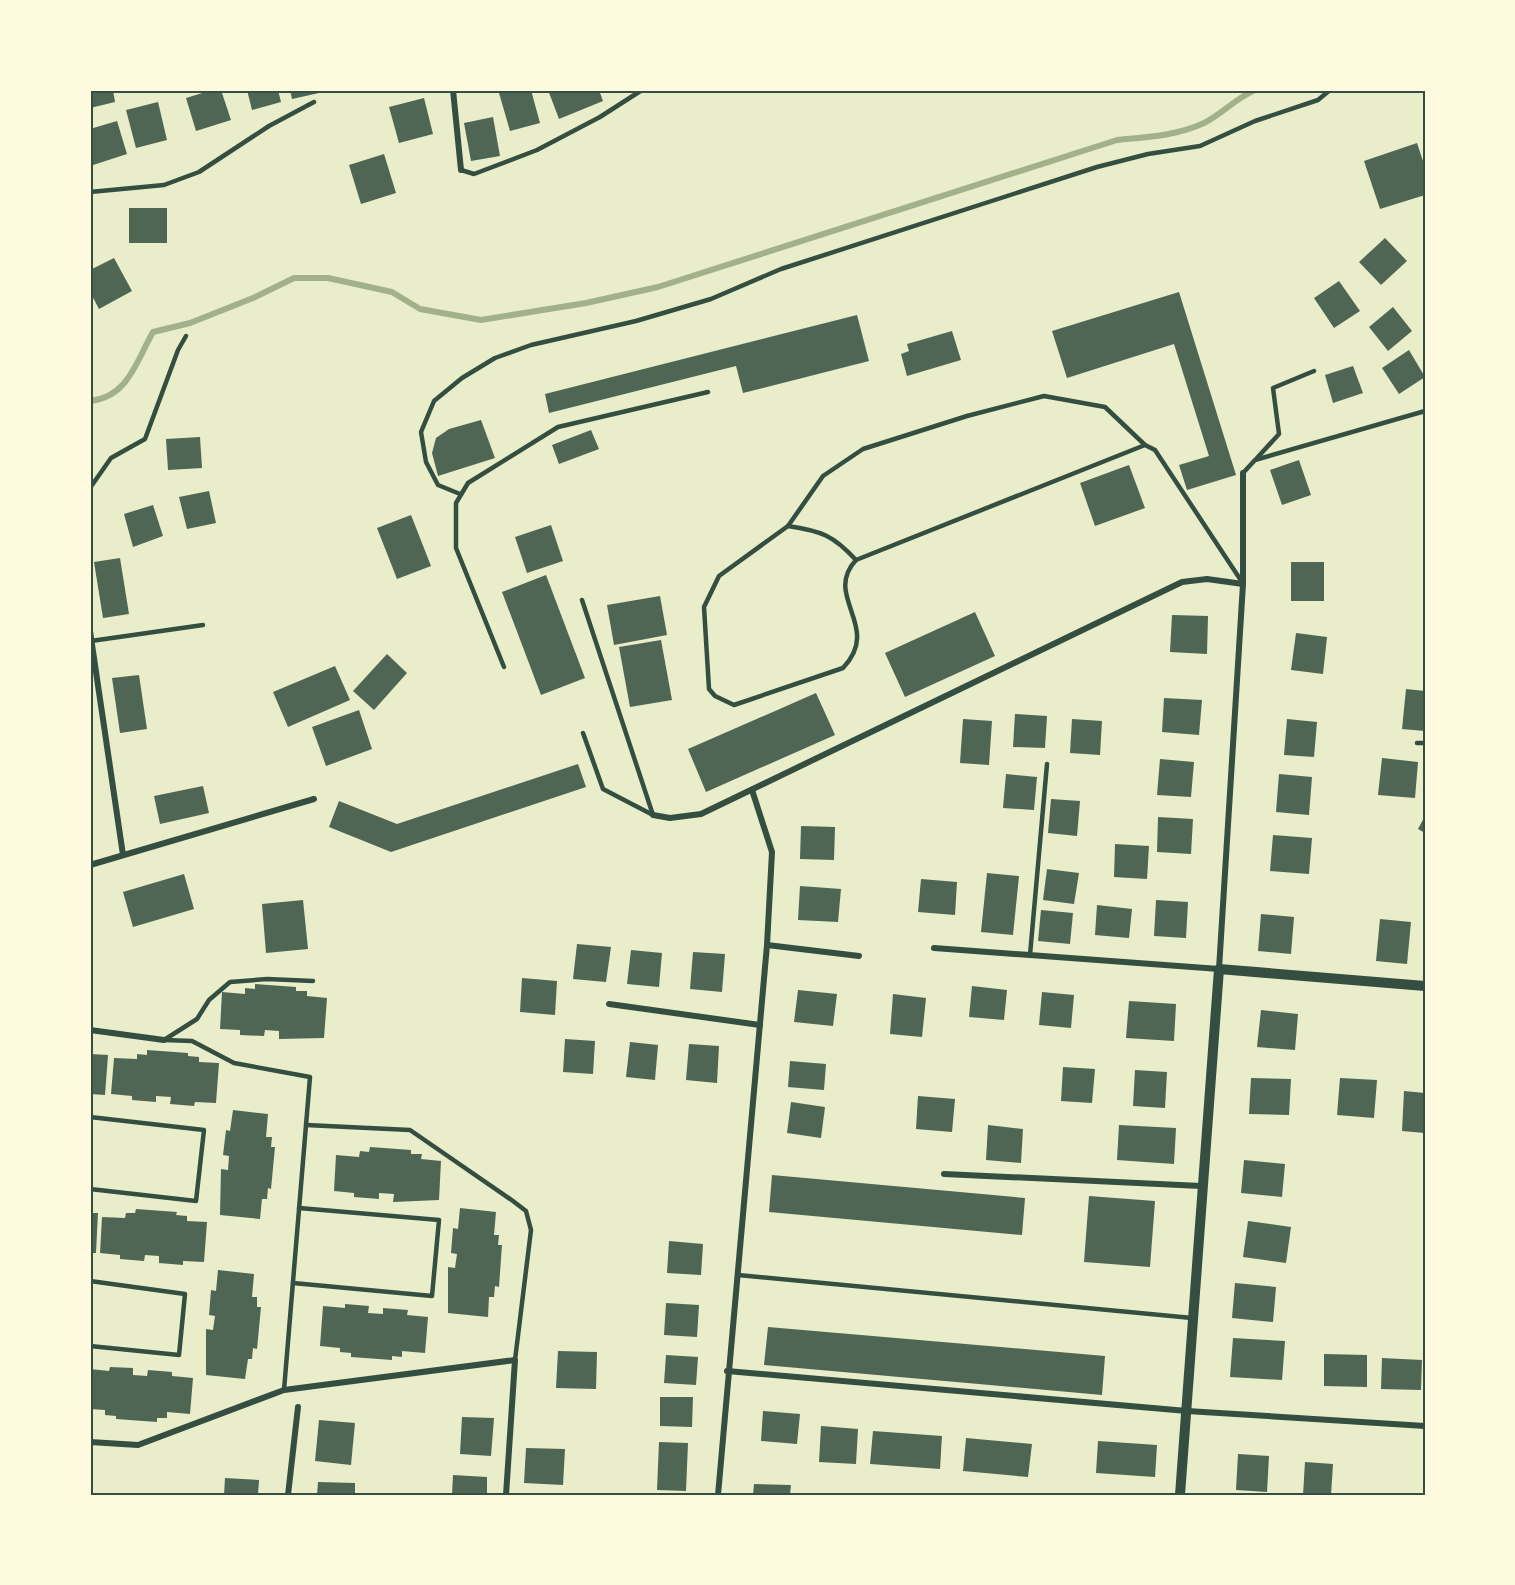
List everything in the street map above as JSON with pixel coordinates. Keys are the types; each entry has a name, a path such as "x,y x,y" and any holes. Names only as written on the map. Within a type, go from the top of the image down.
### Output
{"street":[{"path":"453,90 461,170"},
{"path":"1180,1495 1201,1186 1219,969 1243,584 1243,473"},
{"path":"653,815 670,818 701,814 1182,582 1207,579 1243,584"},
{"path":"90,631 123,855"},
{"path":"718,1495 767,945 772,852 752,790"},
{"path":"90,865 314,799"},
{"path":"767,945 859,956"},
{"path":"934,948 1425,986"},
{"path":"609,1004 760,1025"},
{"path":"90,1030 164,1040"},
{"path":"944,1174 1201,1186"},
{"path":"90,1442 138,1445 284,1390 515,1360 506,1495"},
{"path":"728,1371 1187,1411 1425,1426"},
{"path":"288,1495 298,1407"}],"lane":[{"path":"461,170 474,174 537,150 600,117 642,90"},
{"path":"460,494 438,485 426,462 421,432 434,401 462,378 495,358 531,345 636,321 711,299 781,269 1097,167 1148,154 1200,146 1255,121 1318,100 1330,90"},
{"path":"90,192 164,185 199,172 269,126 314,102"},
{"path":"90,488 111,458 146,439 178,350 186,336"},
{"path":"1243,473 1279,434 1273,388 1314,371"},
{"path":"504,667 456,548 456,503 468,483 558,427 708,392"},
{"path":"1145,445 856,560 849,568 844,581 858,644 852,658 843,668 734,705 725,702 709,688 704,607 719,576 788,526 823,476 863,449 967,416 1044,396 1105,407 1145,445 1155,450 1243,584"},
{"path":"1255,460 1425,411"},
{"path":"788,526 819,531 840,542 856,560"},
{"path":"582,600 653,815"},
{"path":"91,641 203,625"},
{"path":"583,733 603,789 653,815"},
{"path":"1417,743 1425,743"},
{"path":"1030,956 1047,764"},
{"path":"164,1040 197,1019 208,1000 230,982 267,979 313,981"},
{"path":"164,1040 192,1041 234,1063 310,1077 284,1390"},
{"path":"90,1118 204,1130 196,1201 90,1190"},
{"path":"306,1125 410,1130 483,1178 526,1211 531,1230 515,1360"},
{"path":"293,1283 432,1296 439,1220 299,1208"},
{"path":"738,1275 1192,1318"},
{"path":"90,1281 185,1294 179,1355 90,1346"}],"building":[{"path":"90,90 113,90 115,102 90,108"},
{"path":"212,90 221,90 231,120 196,131 186,98"},
{"path":"247,90 278,90 281,102 252,110"},
{"path":"290,90 328,90 328,91 292,99"},
{"path":"510,90 531,90 540,123 510,131 499,93"},
{"path":"548,90 599,90 603,101 559,119"},
{"path":"424,98 433,134 399,143 389,107"},
{"path":"158,102 167,140 136,148 126,110"},
{"path":"493,117 500,156 471,161 464,123"},
{"path":"117,121 127,154 90,166 90,143 93,142 90,129"},
{"path":"1417,143 1425,167 1425,195 1380,209 1364,161"},
{"path":"384,154 396,193 361,204 349,165"},
{"path":"129,208 167,208 167,243 129,243"},
{"path":"1385,238 1407,261 1381,285 1359,262"},
{"path":"114,258 132,291 99,309 90,292 90,270"},
{"path":"1339,281 1360,311 1334,328 1314,298"},
{"path":"1179,292 1236,475 1187,490 1179,465 1209,456 1174,344 1067,378 1052,331"},
{"path":"1393,307 1412,331 1388,351 1369,327"},
{"path":"857,315 869,361 743,393 736,366 549,413 545,394"},
{"path":"952,331 961,360 907,376 901,354 909,351 907,344"},
{"path":"1409,350 1425,377 1399,394 1382,368"},
{"path":"1353,366 1363,393 1333,403 1325,375"},
{"path":"481,420 495,458 438,476 432,453 436,438 449,429"},
{"path":"591,430 599,449 559,464 552,445"},
{"path":"200,437 202,468 168,470 166,439"},
{"path":"1299,460 1311,495 1282,505 1270,470"},
{"path":"1129,465 1145,508 1095,526 1080,483"},
{"path":"209,491 216,523 187,529 179,497"},
{"path":"153,505 163,536 133,547 124,514"},
{"path":"411,515 431,566 397,579 377,528"},
{"path":"551,525 563,561 527,573 515,537"},
{"path":"120,558 129,614 103,618 94,562"},
{"path":"1291,562 1324,562 1324,601 1291,601"},
{"path":"546,575 585,678 541,695 502,592"},
{"path":"660,596 667,635 614,645 607,605"},
{"path":"975,612 995,656 905,697 885,653"},
{"path":"1172,615 1208,616 1207,654 1170,652"},
{"path":"1296,633 1327,637 1323,674 1291,670"},
{"path":"661,640 672,700 630,707 619,647"},
{"path":"387,654 407,673 374,710 353,691"},
{"path":"335,666 350,700 288,727 273,692"},
{"path":"139,675 147,729 120,733 112,678"},
{"path":"1406,689 1425,691 1425,731 1402,729"},
{"path":"816,693 835,735 706,792 688,749"},
{"path":"1164,698 1202,700 1199,735 1162,732"},
{"path":"359,710 372,749 326,766 312,727"},
{"path":"1015,714 1047,716 1045,748 1013,747"},
{"path":"963,719 992,721 989,765 960,763"},
{"path":"1072,719 1102,721 1100,755 1070,753"},
{"path":"1287,719 1317,722 1314,757 1284,755"},
{"path":"1382,758 1418,762 1415,798 1378,795"},
{"path":"1160,759 1194,762 1191,797 1157,795"},
{"path":"578,764 586,787 391,852 329,827 339,801 397,824"},
{"path":"1006,774 1037,777 1034,810 1003,808"},
{"path":"1279,774 1312,777 1309,815 1276,812"},
{"path":"203,786 209,813 160,824 154,796"},
{"path":"1051,799 1080,801 1077,836 1048,833"},
{"path":"1425,816 1425,833 1418,829"},
{"path":"1158,817 1193,819 1191,854 1157,852"},
{"path":"801,826 835,827 834,860 800,859"},
{"path":"1273,835 1312,838 1309,874 1270,871"},
{"path":"1115,844 1149,846 1147,879 1114,877"},
{"path":"1047,869 1079,873 1074,904 1043,900"},
{"path":"987,873 1019,876 1013,935 981,932"},
{"path":"184,874 194,909 133,927 123,892"},
{"path":"921,879 957,882 955,915 918,912"},
{"path":"800,886 841,889 838,922 798,920"},
{"path":"303,900 308,949 266,953 262,904"},
{"path":"1156,900 1188,902 1186,938 1154,936"},
{"path":"1097,905 1132,909 1129,938 1095,935"},
{"path":"1041,910 1073,913 1070,944 1038,941"},
{"path":"1261,914 1294,917 1291,954 1258,951"},
{"path":"1380,919 1411,922 1407,964 1376,961"},
{"path":"577,944 611,947 606,982 573,979"},
{"path":"631,950 662,953 659,987 627,984"},
{"path":"693,952 725,954 722,992 690,989"},
{"path":"522,978 557,981 555,1015 520,1012"},
{"path":"255,984 296,987 296,991 307,991 307,996 327,998 324,1038 279,1039 279,1031 265,1030 264,1036 240,1035 240,1030 220,1029 222,992 245,994 245,988 255,989"},
{"path":"972,986 1007,990 1004,1020 969,1017"},
{"path":"798,990 837,994 833,1026 794,1022"},
{"path":"1042,992 1074,995 1071,1028 1039,1025"},
{"path":"893,994 926,998 922,1037 890,1034"},
{"path":"1129,1001 1176,1004 1174,1041 1126,1038"},
{"path":"1261,1010 1298,1014 1295,1050 1257,1047"},
{"path":"565,1039 595,1041 593,1074 563,1072"},
{"path":"630,1042 658,1045 655,1080 626,1077"},
{"path":"689,1044 719,1046 717,1083 686,1080"},
{"path":"147,1050 188,1053 188,1056 199,1057 199,1062 219,1063 216,1103 195,1102 194,1106 170,1104 171,1097 156,1096 156,1102 132,1100 132,1096 111,1094 114,1058 137,1059 137,1054 147,1055"},
{"path":"90,1054 108,1055 105,1095 90,1094"},
{"path":"790,1061 826,1064 824,1090 788,1087"},
{"path":"1063,1067 1095,1069 1092,1103 1061,1101"},
{"path":"1135,1070 1167,1072 1165,1108 1133,1106"},
{"path":"1251,1078 1291,1079 1289,1115 1249,1114"},
{"path":"1340,1078 1377,1080 1374,1118 1337,1115"},
{"path":"1404,1091 1425,1093 1425,1133 1402,1131"},
{"path":"918,1096 955,1099 952,1132 916,1129"},
{"path":"791,1102 825,1107 821,1138 787,1133"},
{"path":"233,1110 268,1114 266,1137 272,1137 271,1147 275,1147 271,1189 268,1188 267,1199 262,1199 260,1219 220,1215 221,1169 228,1170 229,1156 223,1155 226,1130 230,1131"},
{"path":"988,1125 1023,1129 1021,1163 986,1160"},
{"path":"1119,1125 1176,1128 1174,1164 1117,1160"},
{"path":"370,1147 411,1150 411,1154 422,1154 421,1159 441,1161 439,1200 393,1202 394,1194 379,1193 379,1199 354,1197 354,1193 334,1191 336,1155 359,1157 360,1151 369,1152"},
{"path":"1244,1160 1285,1164 1282,1197 1241,1193"},
{"path":"772,1175 1025,1198 1022,1235 769,1212"},
{"path":"1089,1196 1155,1201 1150,1267 1084,1262"},
{"path":"460,1208 496,1212 494,1235 499,1235 498,1245 502,1245 499,1287 495,1286 494,1297 489,1297 488,1317 448,1313 448,1267 455,1268 457,1254 451,1253 453,1228 458,1229"},
{"path":"136,1209 177,1212 176,1215 187,1216 187,1221 207,1222 204,1262 183,1261 183,1265 159,1263 159,1256 145,1255 144,1261 120,1259 120,1255 100,1253 102,1217 125,1218 126,1213 135,1213"},
{"path":"90,1213 98,1213 96,1253 90,1253"},
{"path":"1248,1221 1291,1227 1286,1263 1243,1257"},
{"path":"669,1241 703,1244 701,1275 667,1273"},
{"path":"218,1270 254,1274 252,1297 257,1297 257,1307 261,1307 257,1349 253,1348 252,1359 248,1359 245,1379 206,1375 206,1329 213,1330 215,1316 209,1315 211,1290 216,1291"},
{"path":"1235,1283 1276,1287 1273,1322 1232,1318"},
{"path":"666,1303 699,1305 697,1337 664,1335"},
{"path":"345,1304 369,1306 368,1313 383,1314 383,1308 408,1310 407,1315 428,1317 425,1353 402,1351 402,1357 392,1356 392,1360 351,1357 351,1353 340,1352 340,1348 320,1346 323,1306 345,1308"},
{"path":"768,1327 1105,1356 1102,1395 764,1365"},
{"path":"1233,1338 1285,1341 1282,1380 1230,1377"},
{"path":"558,1351 597,1352 596,1389 556,1388"},
{"path":"1324,1354 1367,1355 1367,1387 1324,1386"},
{"path":"666,1355 698,1357 696,1385 664,1383"},
{"path":"1382,1358 1422,1360 1421,1390 1381,1389"},
{"path":"110,1367 133,1368 133,1375 147,1376 148,1370 172,1372 172,1376 193,1378 190,1414 167,1412 167,1418 157,1418 157,1422 116,1419 116,1416 105,1415 105,1410 90,1409 90,1369 109,1371"},
{"path":"660,1397 693,1397 692,1427 660,1426"},
{"path":"763,1411 800,1414 797,1444 761,1441"},
{"path":"462,1417 494,1418 491,1456 460,1454"},
{"path":"319,1420 355,1423 351,1465 315,1461"},
{"path":"821,1426 858,1429 856,1464 819,1462"},
{"path":"873,1431 942,1436 940,1469 870,1464"},
{"path":"966,1438 1032,1444 1028,1477 963,1471"},
{"path":"1098,1441 1157,1445 1155,1477 1096,1473"},
{"path":"659,1442 688,1443 686,1491 657,1490"},
{"path":"526,1448 565,1449 563,1485 524,1483"},
{"path":"1238,1454 1269,1456 1267,1492 1236,1490"},
{"path":"1305,1462 1333,1464 1331,1495 1303,1495"},
{"path":"453,1475 487,1477 487,1495 452,1495"},
{"path":"225,1478 259,1480 258,1495 224,1495"},
{"path":"318,1482 355,1483 355,1495 317,1495"},
{"path":"754,1484 791,1485 790,1495 753,1495"}],"waterway":[{"path":"90,401 103,398 122,385 136,366 153,332 190,323 253,298 294,278 328,278 392,292 420,309 481,320 586,303 658,287 1117,140 1183,131 1204,123 1255,90"}]}
